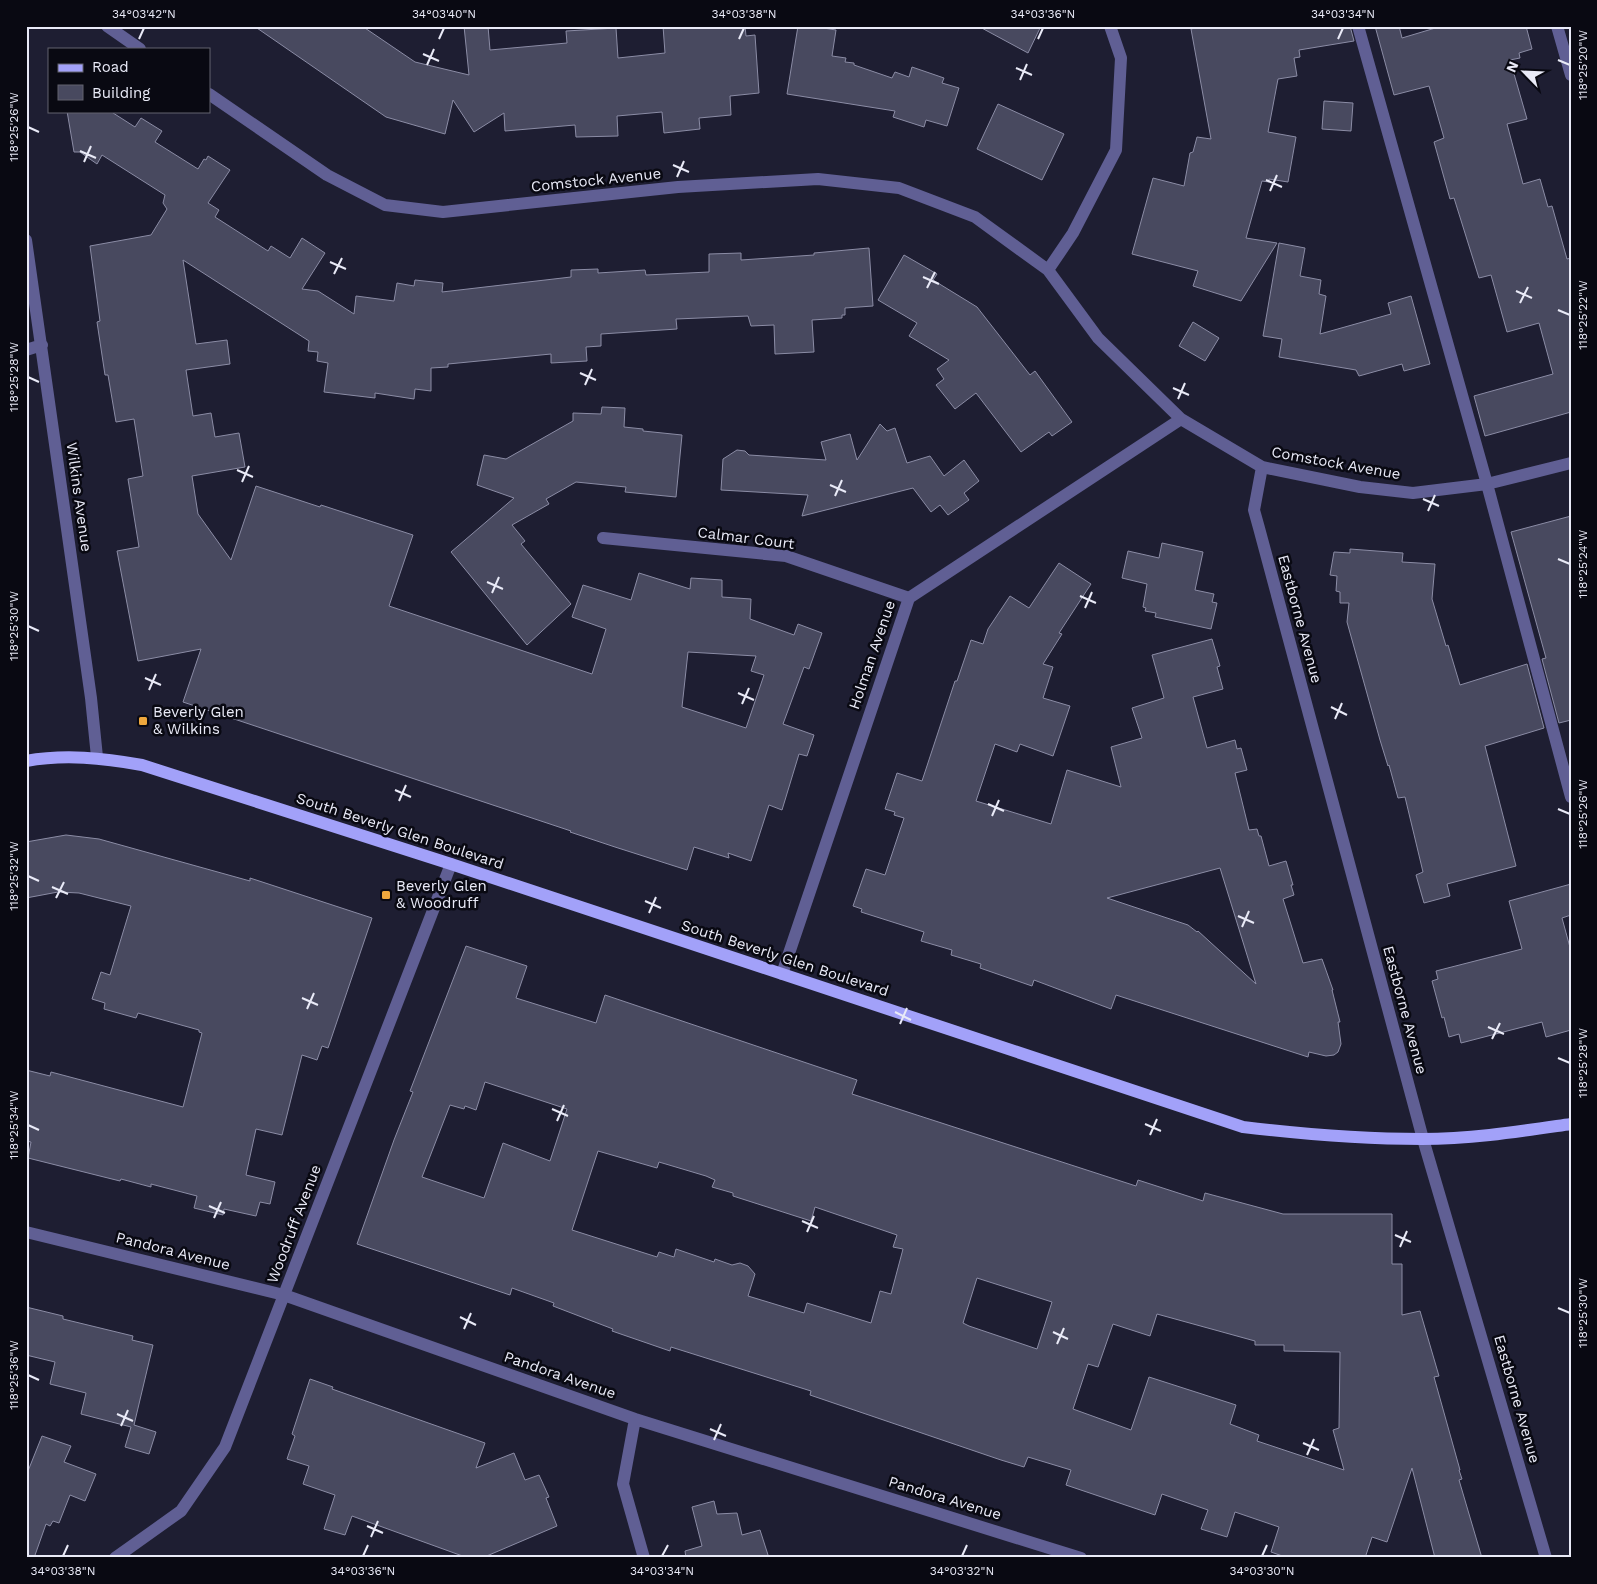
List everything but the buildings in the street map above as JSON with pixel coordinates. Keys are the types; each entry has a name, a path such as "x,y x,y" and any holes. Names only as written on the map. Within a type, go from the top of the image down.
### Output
{"main road":[{"name":"South Beverly Glen Boulevard","path":"26,761 42,758 98,758 142,765 452,864 1243,1127 1311,1135 1423,1139 1506,1134 1571,1124"}],"street":[{"path":"107,26 139,48"},
{"path":"1048,270 1073,234 1116,150 1121,58 1110,26"},
{"path":"1358,26 1487,484 1571,797"},
{"path":"1557,26 1571,75"},
{"name":"Comstock Avenue","path":"210,95 327,175 385,205 443,212 678,187 818,179 899,188 975,217 1048,270 1098,338 1181,420 1262,466 1360,487 1413,493 1487,484 1571,463"},
{"name":"Wilkins Avenue","path":"26,240 98,758"},
{"path":"26,350 42,345"},
{"name":"Holman Avenue","path":"782,974 909,598 1181,420"},
{"name":"Eastborne Avenue","path":"1262,466 1254,510 1423,1139 1546,1558"},
{"name":"Calmar Court","path":"603,538 786,556 909,598"},
{"name":"Woodruff Avenue","path":"115,1558 181,1511 225,1447 452,864"},
{"name":"Pandora Avenue","path":"26,1232 284,1295 635,1419 1081,1558"},
{"path":"635,1419 623,1484 644,1558"}],"place":[{"name":"Beverly Glen & Wilkins","path":"143,721"},
{"name":"Beverly Glen & Woodruff","path":"386,895"}]}
